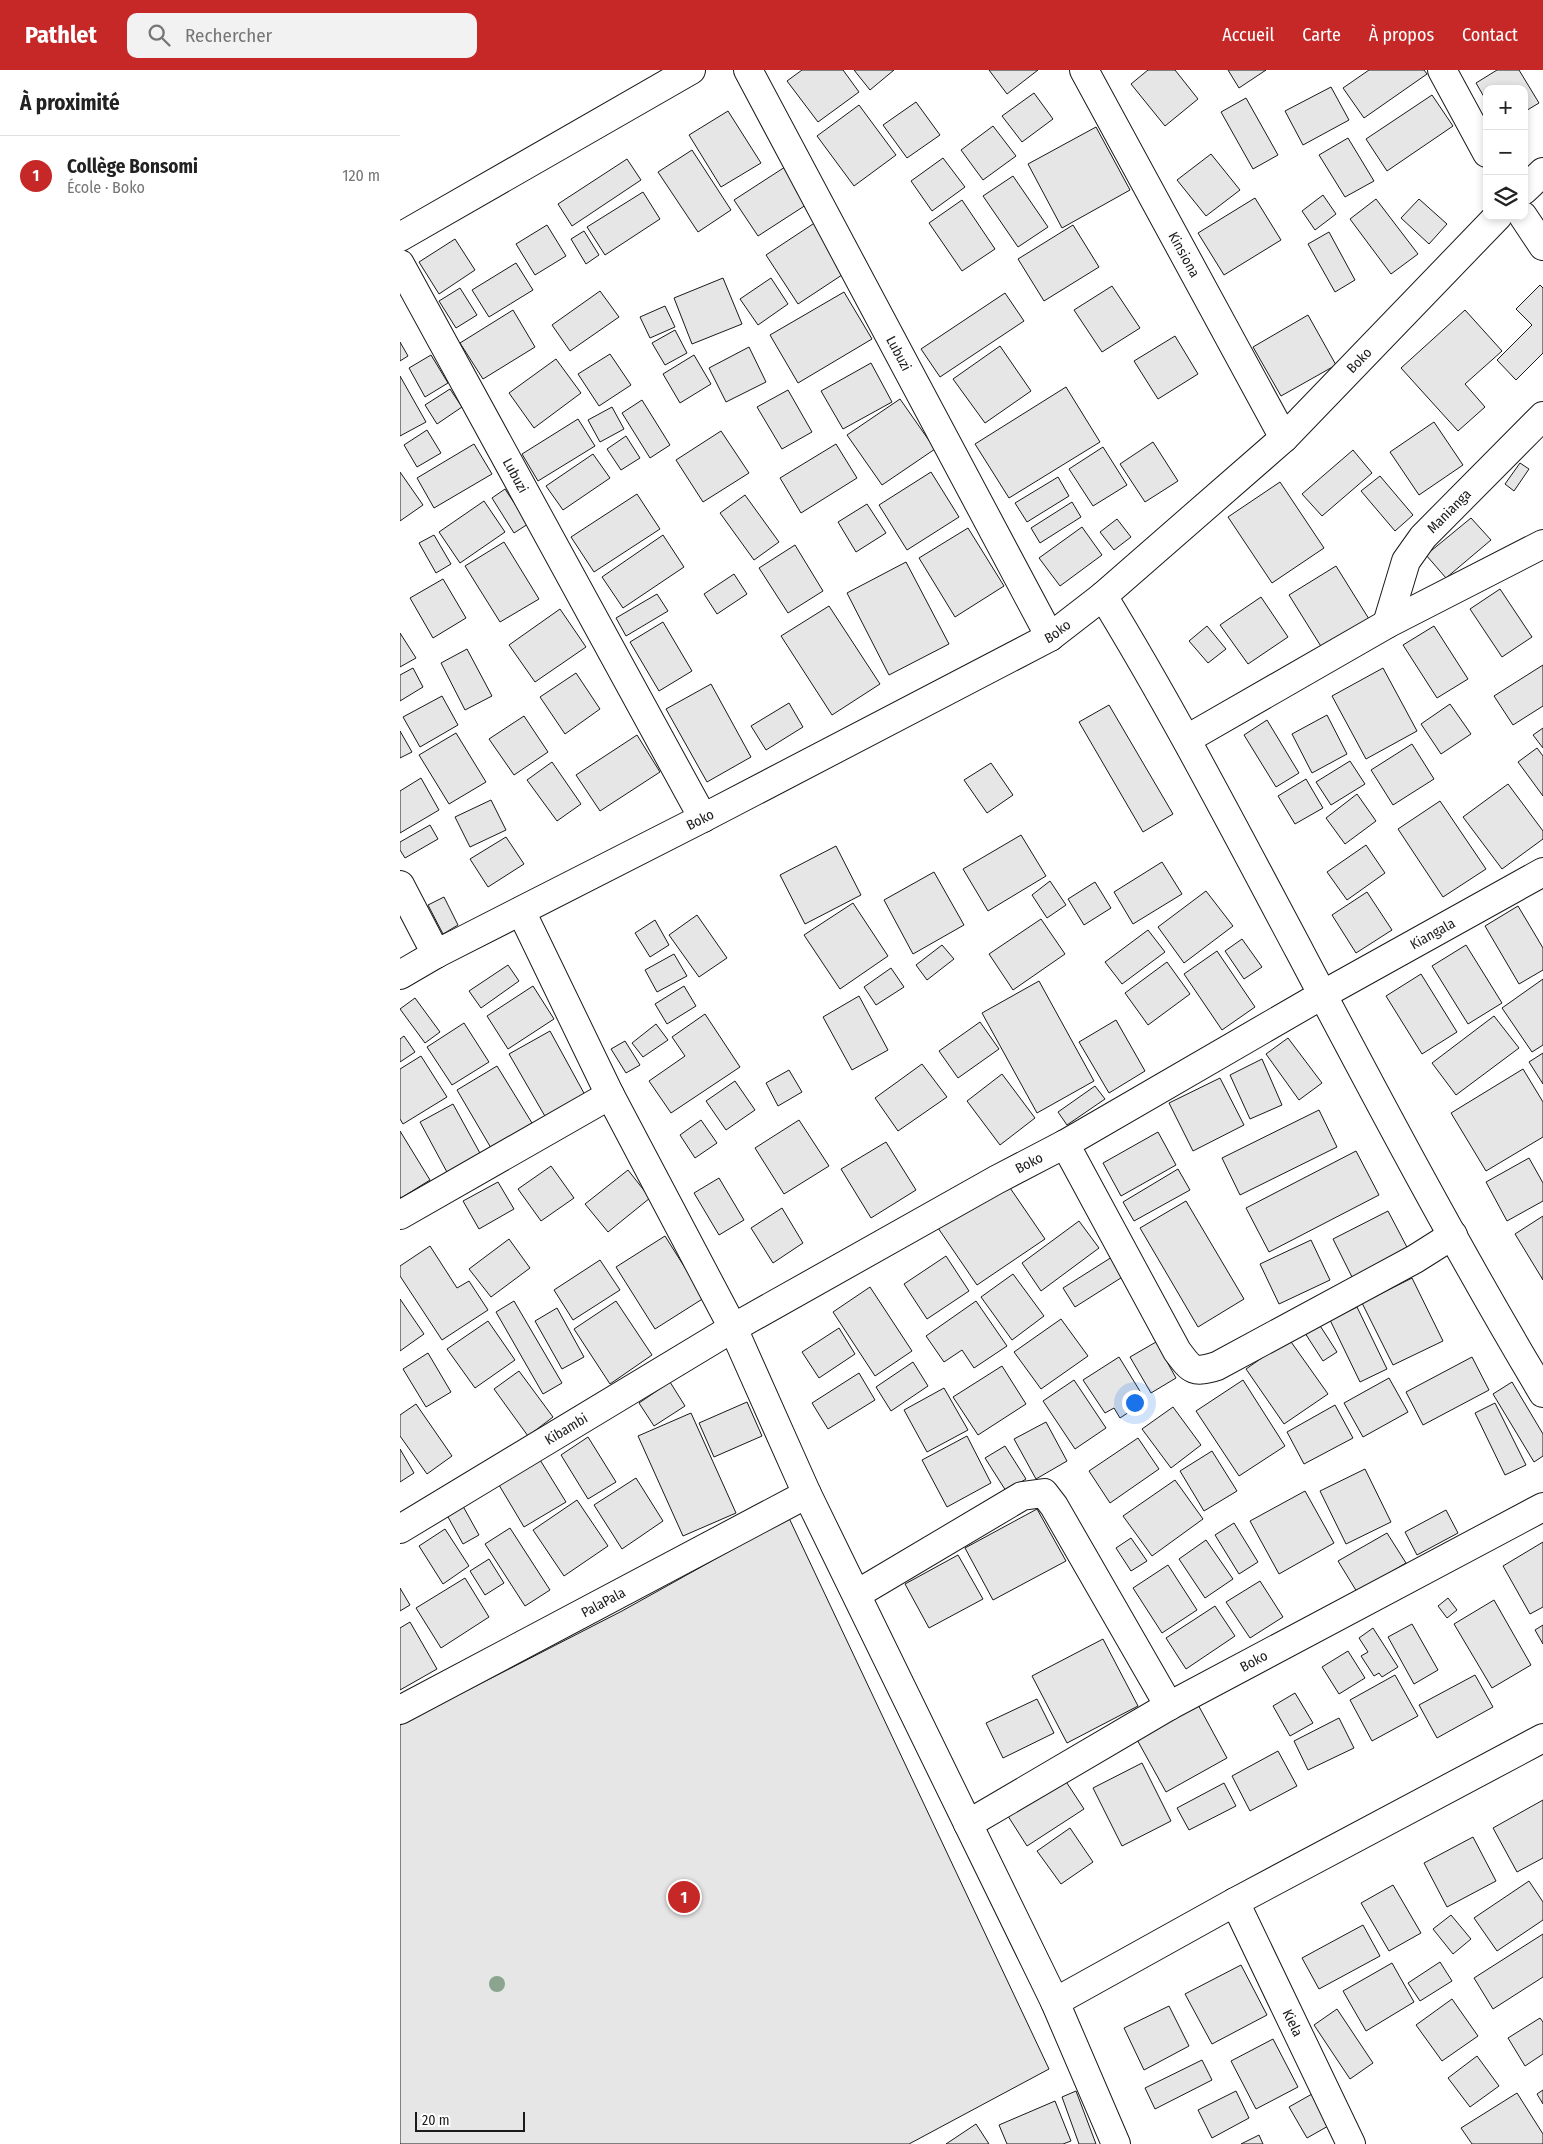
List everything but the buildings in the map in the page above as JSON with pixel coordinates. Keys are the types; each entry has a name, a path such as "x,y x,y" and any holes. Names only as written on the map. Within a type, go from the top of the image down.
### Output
{"street":[{"path":"400,237 691,70"},
{"name":"Lubuzi","path":"748,70 1050,637"},
{"name":"Kinsiona","path":"1085,70 1284,438"},
{"path":"1442,70 1483,146"},
{"path":"1528,186 1543,172"},
{"name":"Boko","path":"436,954 703,818 1050,637 1103,596 1284,438 1494,220"},
{"path":"1526,220 1543,246"},
{"name":"Lubuzi","path":"400,264 703,818"},
{"name":"Manianga","path":"1387,624 1406,561 1423,537 1543,416"},
{"path":"1187,739 1387,624 1543,544"},
{"path":"1103,596 1187,739 1322,995 1454,1235 1540,1381"},
{"name":"Kiangala","path":"1322,995 1543,872"},
{"path":"400,884 436,954 400,975"},
{"path":"521,911 610,1095 732,1328 807,1494 1055,2002 1116,2144"},
{"name":"Boko","path":"732,1328 996,1180 1065,1144 1322,995"},
{"path":"400,1214 610,1095"},
{"path":"1065,1144 1177,1352 1189,1368 1194,1370 1202,1371 1217,1366 1416,1259 1454,1235"},
{"name":"Kibambi","path":"400,1529 732,1328"},
{"path":"857,1594 1022,1496 1044,1493 1054,1506 1169,1706"},
{"name":"PalaPala","path":"400,1710 807,1494"},
{"name":"Boko","path":"968,1824 1169,1706 1543,1507"},
{"path":"1055,2002 1235,1902 1543,1738"},
{"name":"Kiela","path":"1235,1902 1351,2144"}],"place":[{"name":"Collège Bonsomi","path":"684,1897"}]}
